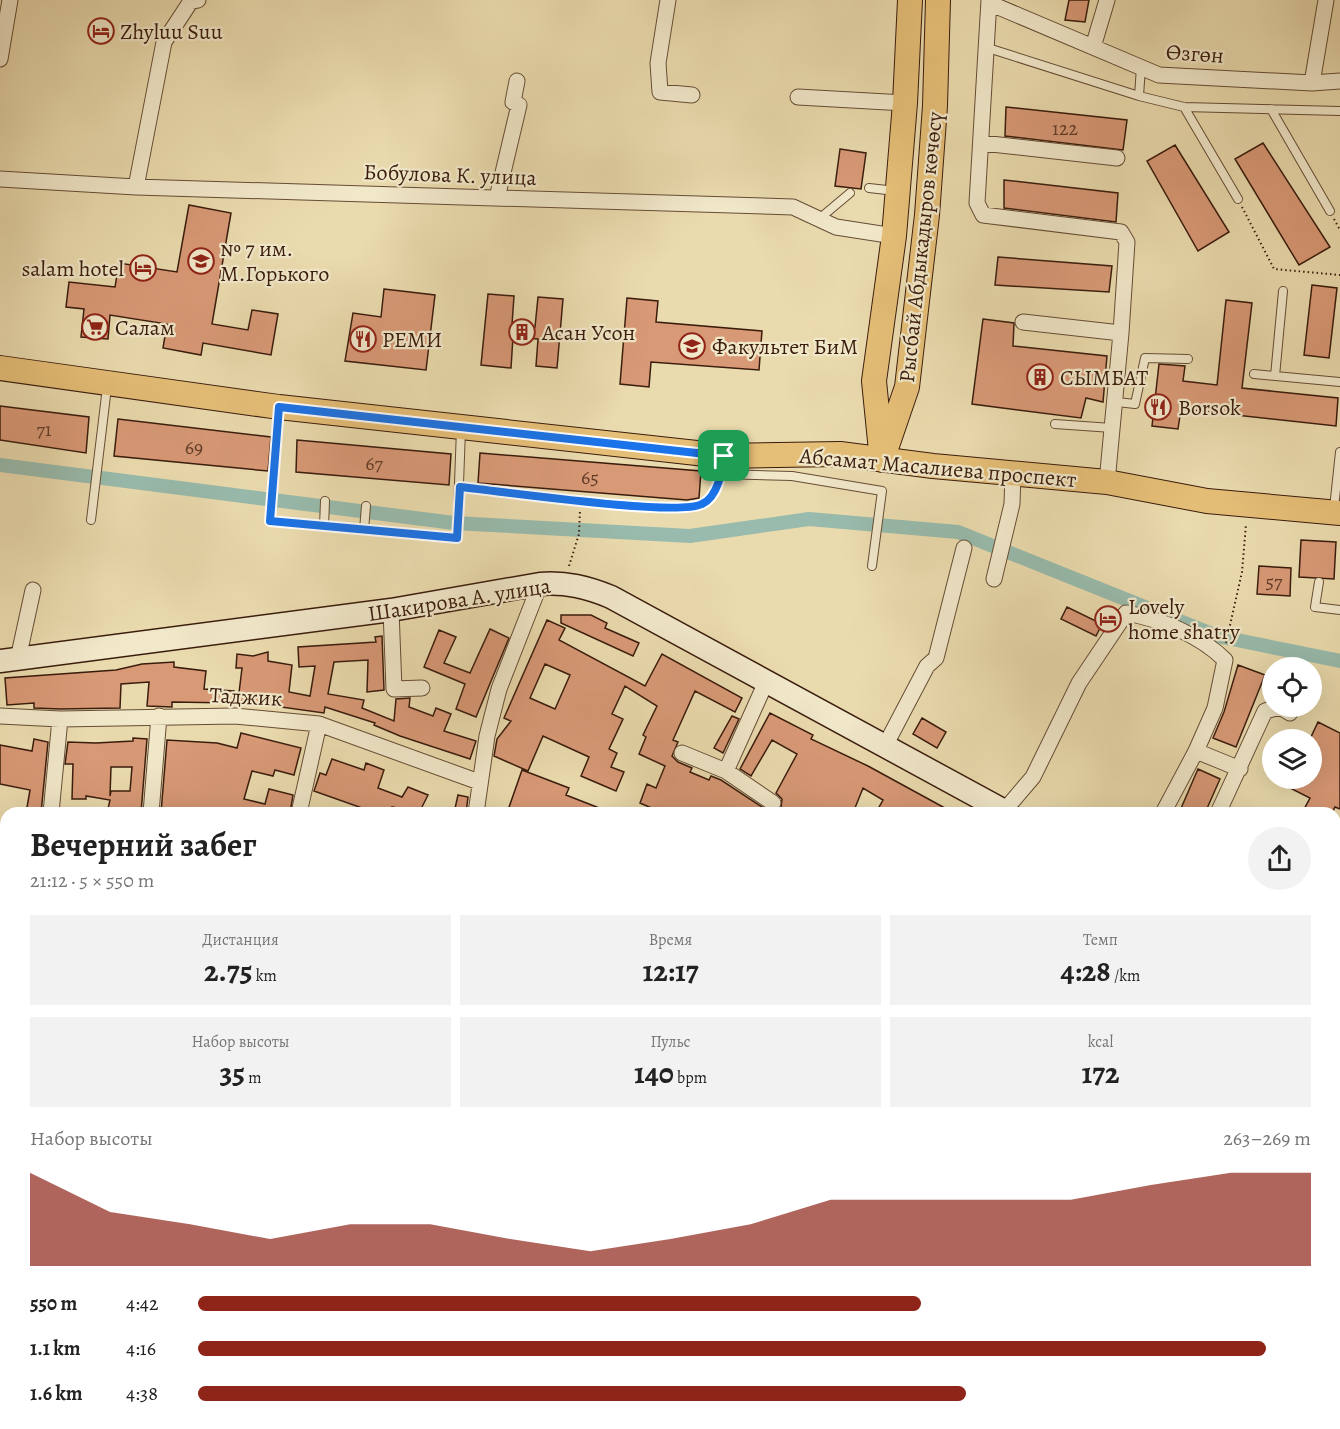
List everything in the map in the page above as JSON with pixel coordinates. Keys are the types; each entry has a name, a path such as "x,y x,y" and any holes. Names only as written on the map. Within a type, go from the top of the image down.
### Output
{"main road":[{"name":"Рысбай Абдыкадыров көчөсү","path":"882,460 874,381 894,236 905,103 910,0"},
{"name":"Рысбай Абдыкадыров көчөсү","path":"882,460 907,387 928,204 935,106 938,0"},
{"name":"Абсамат Масалиева проспект","path":"0,368 108,385 279,407 461,427 723,465 808,453 1107,482 1207,501 1336,513"},
{"name":"Шакирова А. улица","path":"9,660 391,610 540,584 562,583 587,587 611,597 997,807"}],"street":[{"path":"0,59 10,0"},
{"path":"136,187 164,42 190,1 198,0"},
{"path":"668,0 658,63 660,92 692,95"},
{"path":"1093,47 1107,0"},
{"path":"1312,83 1326,0"},
{"path":"989,1 977,203 982,215 1122,232 1127,242 1114,428 1107,482"},
{"name":"Өзгөн","path":"989,1 1159,75 1312,83 1340,81"},
{"path":"498,198 519,105 513,102 517,81"},
{"path":"798,97 905,103"},
{"path":"981,143 1117,158"},
{"name":"Бобулова К. улица","path":"0,179 136,187 793,207 836,227 894,236"},
{"path":"1023,322 1121,333"},
{"path":"994,579 1012,504 1013,474"},
{"path":"885,746 927,666 936,658 963,548"},
{"path":"477,807 479,782 499,688 540,584"},
{"path":"9,660 33,590"},
{"path":"391,610 394,689 422,688"},
{"path":"1010,807 1033,777 1079,683 1126,613 1145,616 1209,644 1225,660 1215,708 1196,751 1166,807"},
{"path":"726,771 766,682"},
{"name":"Таджик","path":"0,716 60,719 234,716 319,724 479,782"},
{"path":"151,807 159,716"},
{"path":"1221,807 1262,717"},
{"path":"52,807 60,719"},
{"path":"300,807 319,724"},
{"path":"1196,751 1240,769"},
{"path":"682,753 726,771 773,803"}],"lane":[{"path":"988,48 1139,96 1184,107 1340,111"},
{"path":"1139,96 1141,67"},
{"path":"1184,107 1238,199"},
{"path":"1271,109 1330,212"},
{"path":"869,188 898,191"},
{"path":"819,219 850,193"},
{"path":"1275,376 1282,291"},
{"path":"1116,402 1136,404 1145,358 1188,358"},
{"path":"1254,374 1340,382"},
{"path":"92,520 108,385"},
{"path":"279,407 274,497 270,521 364,525 457,538 461,427"},
{"path":"1055,424 1114,428"},
{"path":"1336,513 1340,452"},
{"path":"460,487 686,508 702,504 709,498 723,465 882,491 872,566"},
{"path":"324,522 325,501"},
{"path":"364,525 366,506"},
{"path":"1320,582 1316,607 1340,610"}],"path":[{"path":"1238,199 1274,269 1340,275"},
{"path":"562,583 579,534 581,500"},
{"path":"1223,651 1242,572 1247,521"}],"building":[{"path":"1069,0 1089,0 1085,22 1065,20"},
{"path":"1006,107 1127,120 1123,150 1005,136"},
{"path":"1263,143 1330,247 1299,265 1235,159"},
{"path":"1175,145 1229,232 1198,251 1147,161"},
{"path":"840,149 866,153 861,189 835,186"},
{"path":"1004,180 1118,193 1116,222 1004,208"},
{"name":"№ 7 им. М.Горького","path":"189,205 231,213 212,324 248,330 252,310 278,314 271,355 203,343 201,355 163,348 167,324 110,315 108,339 81,337 84,309 66,307 69,282 115,287 119,263 177,272"},
{"path":"998,257 1112,266 1109,292 995,285"},
{"path":"1312,285 1337,288 1329,358 1304,355"},
{"path":"384,289 435,295 426,370 345,361 353,313 381,317"},
{"name":"Асан Усон","path":"488,294 514,296 512,325 535,327 538,297 563,299 557,368 536,366 538,339 513,337 511,368 481,365"},
{"name":"Факультет БиМ","path":"627,298 658,301 656,322 762,331 759,370 651,362 649,387 620,384"},
{"path":"1226,300 1252,303 1242,388 1338,398 1336,426 1181,409 1178,429 1152,426 1159,364 1185,366 1183,381 1217,385"},
{"name":"СЫМБАТ","path":"983,319 1014,323 1013,346 1107,356 1103,402 1086,398 1081,418 972,404"},
{"path":"0,406 89,417 86,453 0,440"},
{"path":"118,419 271,437 268,471 114,456"},
{"path":"297,440 451,454 449,485 296,472"},
{"path":"480,453 701,471 699,498 687,500 478,483"},
{"path":"1301,540 1336,542 1334,579 1299,577"},
{"path":"1259,566 1291,568 1290,596 1257,594"},
{"path":"1067,607 1102,624 1096,636 1061,619"},
{"path":"561,615 591,615 607,623 605,628 639,643 633,656 561,623"},
{"path":"547,620 565,628 559,640 645,686 662,654 742,698 735,712 695,691 673,740 678,742 672,756 678,762 692,768 690,772 709,780 711,776 721,780 762,807 649,807 640,803 647,784 656,788 665,766 639,754 646,737 643,735 657,706 625,686 612,714 623,719 609,749 617,753 611,767 624,772 616,791 581,776 589,757 543,736 528,771 494,756 497,739 511,721 504,718","holes":["545,664 570,675 555,709 530,698"]},
{"path":"490,629 509,638 476,717 456,709 465,684 424,667 439,630 456,637 444,663 470,673"},
{"path":"382,636 384,690 367,692 368,660 334,662 328,694 364,700 362,708 394,721 396,699 410,698 409,707 433,716 436,708 451,714 444,731 476,741 470,759 400,736 374,725 375,723 325,707 324,713 238,701 242,668 236,668 237,654 253,656 268,652 268,661 292,665 289,692 310,696 315,666 299,667 298,647 376,642 375,637"},
{"path":"174,662 174,667 206,671 204,689 234,691 233,703 172,702 172,707 147,706 149,682 121,684 120,708 34,708 34,703 7,705 5,678 116,670 142,664"},
{"path":"1238,665 1262,674 1262,682 1236,747 1213,738 1224,712"},
{"path":"770,713 813,735 811,739 868,766 943,807 879,807 883,800 863,788 855,807 781,807 782,799 776,793 797,754 772,740 751,776 740,769"},
{"path":"732,716 739,719 723,753 714,748"},
{"path":"922,718 946,732 937,748 913,734"},
{"path":"1318,722 1340,733 1340,807 1305,807 1310,798 1292,789 1322,789 1322,729 1315,729"},
{"path":"241,733 301,748 294,775 275,770 273,776 252,771 244,799 265,804 269,789 293,795 291,807 161,807 167,740 217,743 237,748"},
{"path":"133,738 147,739 141,807 108,807 110,800 86,796 86,799 72,799 73,764 65,764 68,742 133,741","holes":["111,767 132,767 130,791 111,791 110,796"]},
{"path":"34,739 48,742 42,807 27,807 30,790 0,784 0,745 32,751"},
{"path":"332,759 364,770 366,763 384,770 378,788 402,797 408,787 428,795 422,807 359,807 314,791 320,773 326,775"},
{"path":"1198,769 1220,779 1208,807 1182,807"},
{"path":"522,770 569,788 566,795 597,807 509,807"},
{"path":"458,795 468,797 467,807 455,807"}],"waterway":[{"path":"0,465 454,523 690,536 809,519 958,532 1217,636 1340,661"}],"place":[{"name":"Zhyluu Suu","path":"101,31"},
{"name":"№ 7 им. М.Горького","path":"201,261"},
{"name":"salam hotel","path":"143,268"},
{"name":"Салам","path":"95,327"},
{"name":"Асан Усон","path":"522,332"},
{"name":"РЕМИ","path":"363,339"},
{"name":"Факультет БиМ","path":"692,346"},
{"name":"СЫМБАТ","path":"1040,377"},
{"name":"Borsok","path":"1158,407"},
{"name":"Lovely home shatry","path":"1108,619"}],"route":[{"path":"279,407 724,456 722,474 709,498 702,504 686,508 618,504 460,487 457,538 270,521 274,497 279,407"}]}
